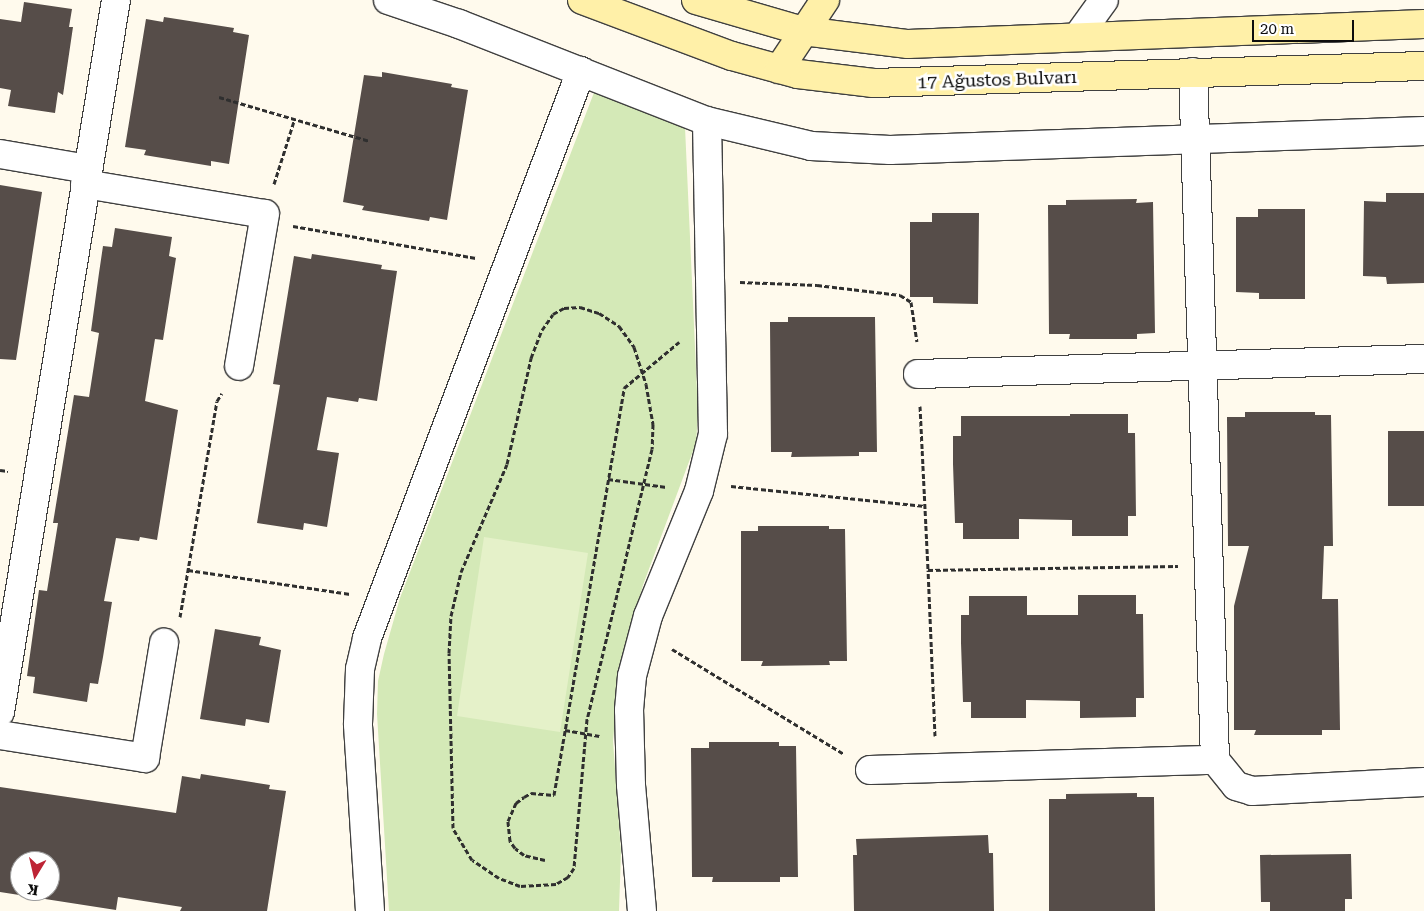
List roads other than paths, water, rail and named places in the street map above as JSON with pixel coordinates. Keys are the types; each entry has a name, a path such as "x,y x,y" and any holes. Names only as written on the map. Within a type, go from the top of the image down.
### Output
{"main road":[{"name":"17 Ağustos Bulvarı","path":"582,0 696,43 779,69 842,81 908,84 1193,72 1424,66"},
{"path":"696,0 803,31 908,44 1424,24"},
{"path":"779,69 825,0"}],"street":[{"path":"0,712 116,0"},
{"path":"388,0 580,71 707,122 783,142 838,149 1424,131"},
{"path":"1078,36 1104,0"},
{"path":"370,911 358,696 367,638 580,71"},
{"path":"1193,72 1215,760 1236,786 1252,791 1424,782"},
{"path":"642,911 629,725 632,676 643,632 701,487 710,458 714,415 707,122"},
{"path":"0,154 86,177 264,217 239,366"},
{"path":"918,374 1424,358"},
{"path":"0,735 145,758 164,643"},
{"path":"870,770 1215,760"}]}
